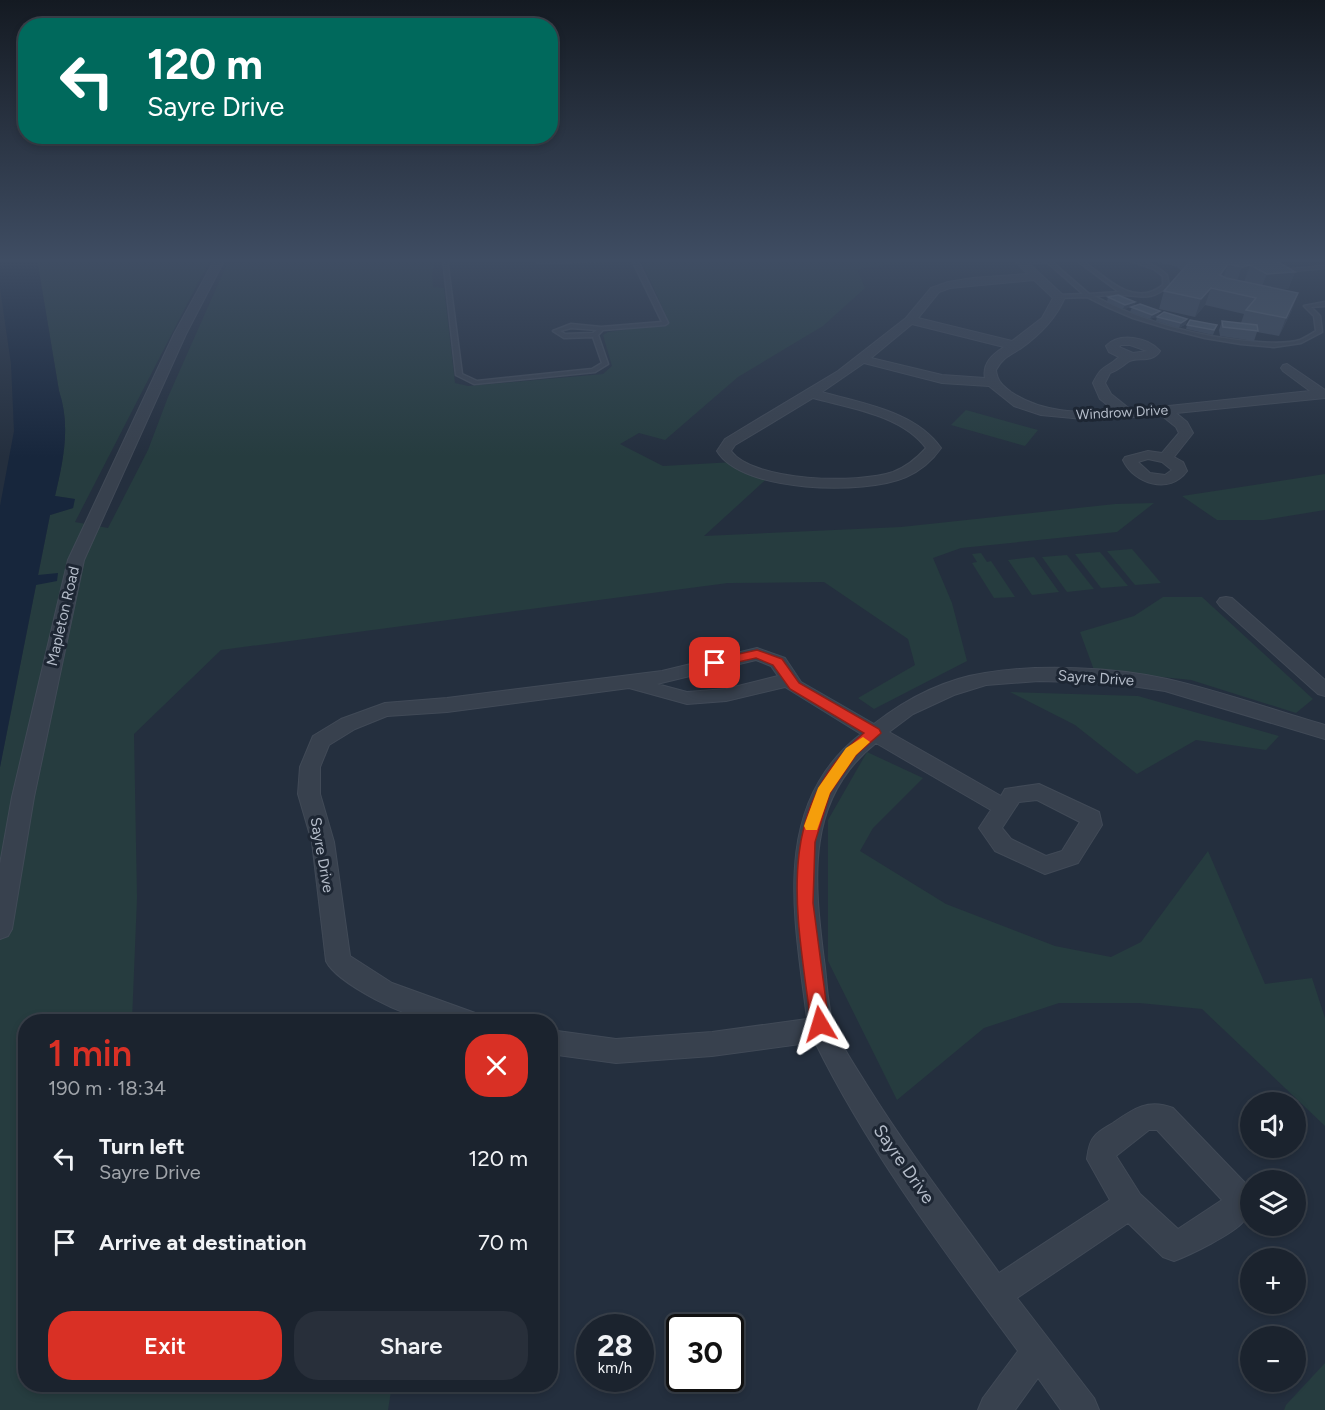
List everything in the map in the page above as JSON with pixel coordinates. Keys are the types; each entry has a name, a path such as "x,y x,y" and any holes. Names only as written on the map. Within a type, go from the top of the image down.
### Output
{"street":[{"name":"Mapleton Road","path":"0,929 23,797 76,560 185,325"},
{"path":"810,393 914,426 930,439 934,448 928,458 889,477 852,484 810,483 739,466 724,451 730,442 810,393 843,374 904,325"},
{"path":"930,325 1016,346"},
{"path":"861,359 942,379 992,382 989,372 993,361 1041,325"},
{"path":"1127,356 1118,366 1105,371 1099,383 1105,396 1127,414"},
{"path":"1287,368 1324,394"},
{"name":"Windrow Drive","path":"992,382 1003,393 1018,402 1053,414 1098,417 1324,394"},
{"path":"1163,410 1182,425 1185,433 1166,458"},
{"path":"1226,602 1325,690"},
{"name":"Sayre Drive","path":"445,1014 415,1004 355,976 338,961 323,842 309,794 310,767 320,741 348,724 385,710 447,705 662,677 757,654 778,662 794,686 1004,808"},
{"name":"Sayre Drive","path":"1082,1410 995,1294 879,1130 843,1070 822,1029 805,903 807,842 823,792 851,752 906,709 947,691 985,679 1038,675 1112,677 1166,685 1325,732"},
{"name":"Sayre Drive","path":"626,682 687,698 726,695 788,680"},
{"path":"1039,792 1091,821 1070,857 1045,865 1003,845 990,828 1004,808 1013,795 1039,792"},
{"path":"558,1043 616,1051 712,1044 822,1029"},
{"path":"1144,1117 1163,1117 1238,1196 1233,1211 1192,1238 1174,1246 1130,1204 1101,1159 1104,1146 1144,1117"},
{"path":"995,1294 1130,1204"},
{"path":"995,1410 1038,1350"}],"lane":[{"path":"453,325 459,375 476,383 592,371 605,364 595,335"},
{"path":"602,329 595,335 564,336 556,331 571,326 602,329 646,325"},
{"path":"1158,325 1210,338 1268,345 1290,345 1314,338 1319,332 1318,325"}],"green space":[{"path":"48,325 176,325 75,522 108,528 148,450 168,397 200,325 448,325 455,383 468,386 603,374 612,366 603,335 608,332 659,325 824,325 738,377 665,440 639,433 620,444 663,466 734,462 771,475 704,536 901,527 1115,504 1154,503 1117,532 961,548 933,558 952,603 967,661 874,709 858,698 915,665 908,639 824,582 728,583 221,650 134,734 137,898 132,1014 18,1014 18,1392 391,1392 388,1410 0,1410 0,767 50,515 73,508 74,499 55,496 63,457 65,431 65,417"},
{"path":"966,410 1038,430 1025,446 951,425"},
{"path":"1325,474 1325,510 1264,520 1217,520 1182,496"},
{"path":"1132,549 1161,583 1135,585 1107,551"},
{"path":"1100,552 1128,586 1101,588 1075,554"},
{"path":"981,553 987,562 991,561 1015,597 994,598 972,563 977,562 972,554"},
{"path":"1067,555 1094,589 1067,592 1042,557"},
{"path":"1034,557 1059,592 1032,595 1008,560"},
{"path":"1163,597 1202,597 1313,699 1296,713 1191,680 1094,670 1080,632 1134,616"},
{"path":"1010,692 1138,696 1279,736 1266,750 1196,740 1137,774 1075,725"},
{"path":"867,752 923,778 873,828 860,851 946,904 1055,946 1111,957 1141,942 1208,851 1265,984 1312,978 1325,1018 1325,1126 1306,1108 1306,1092 1289,1092 1202,1009 1139,1003 1059,1003 984,1028 897,1100 828,961 828,820"},
{"path":"1325,1363 1325,1410 1284,1410 1298,1392 1306,1392 1306,1383"}],"water":[{"path":"5,325 48,325 65,417 65,444 55,496 75,499 73,508 50,515 38,575 58,573 57,581 36,585 0,767 0,506 14,431 11,364"}],"building":[{"path":"1187,325 1216,325 1217,325 1214,330"},
{"path":"1223,325 1257,325 1258,331 1223,327"}],"slow traffic":[{"path":"812,826 823,792 851,752 863,742"}],"route":[{"path":"715,663 757,654 778,662 794,686 874,733 851,752 823,792 807,842 805,903 820,1024"}]}
